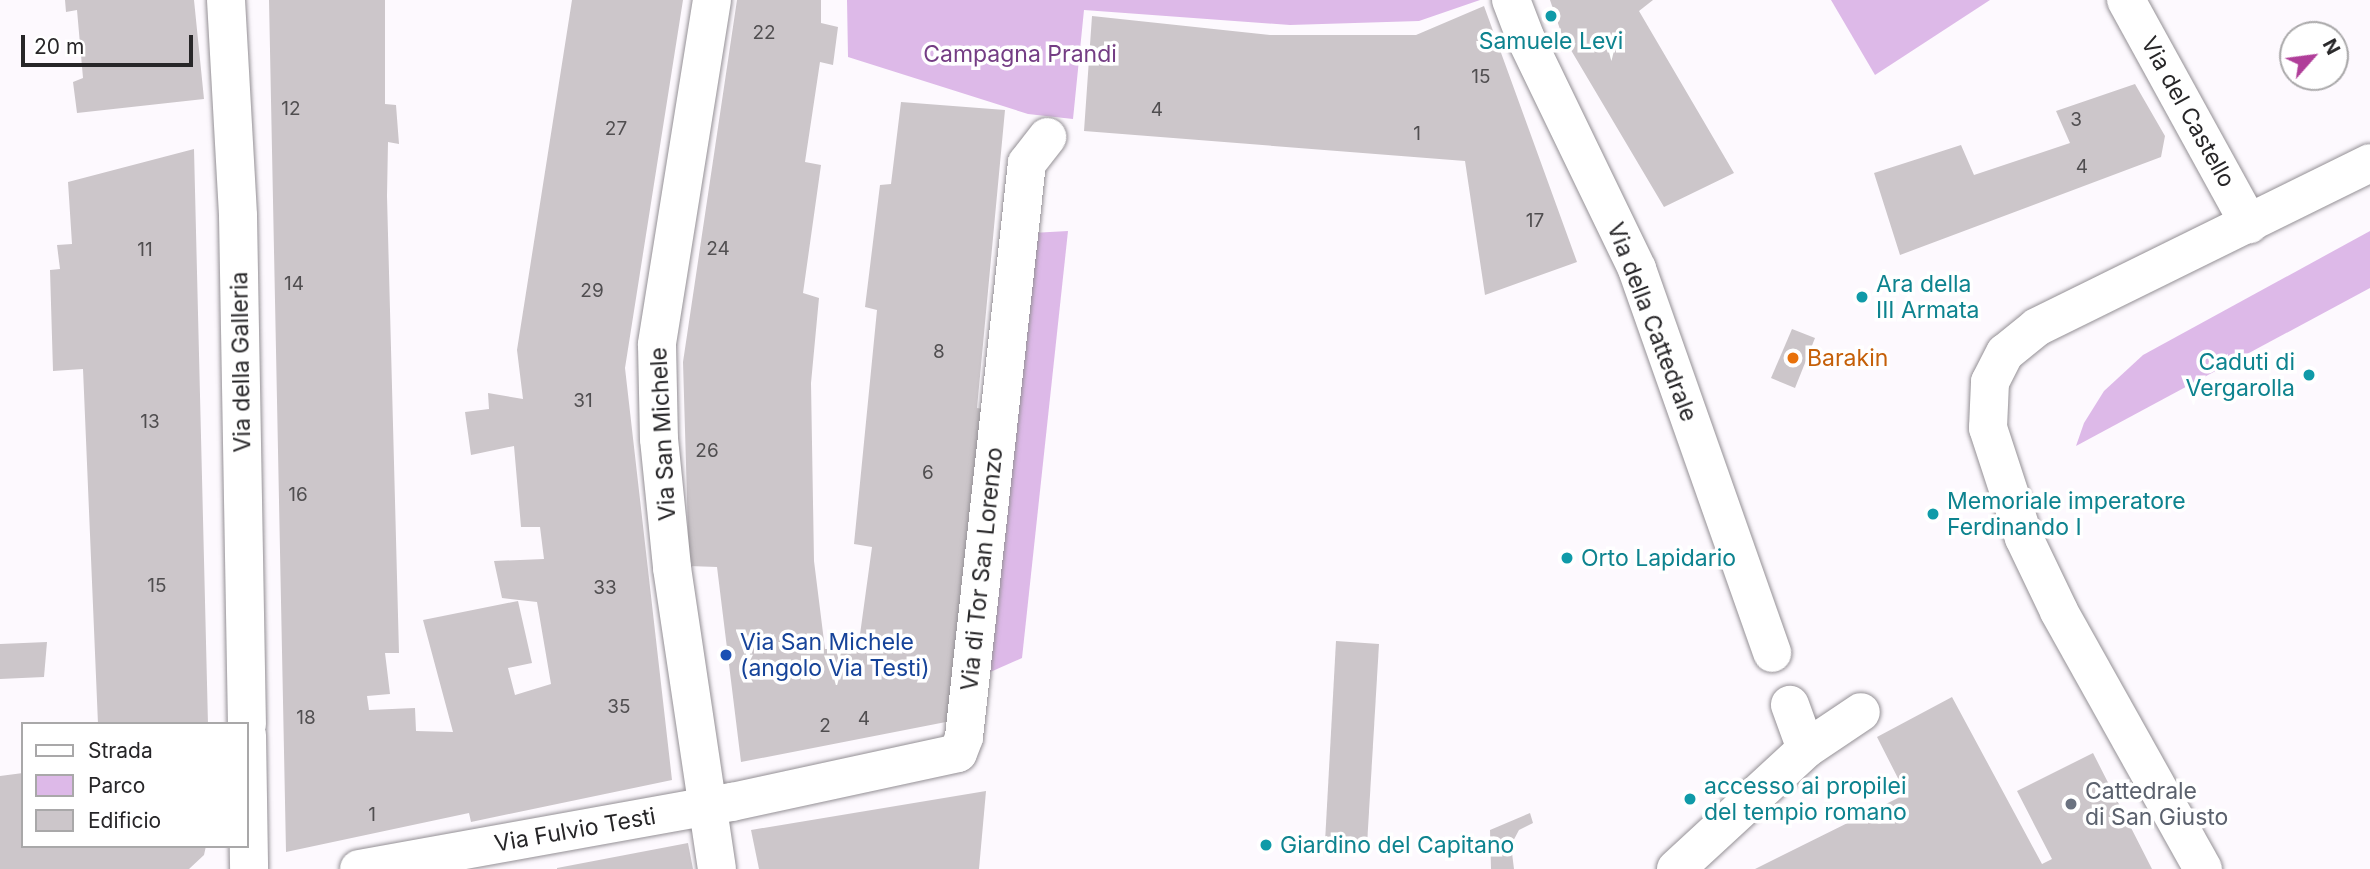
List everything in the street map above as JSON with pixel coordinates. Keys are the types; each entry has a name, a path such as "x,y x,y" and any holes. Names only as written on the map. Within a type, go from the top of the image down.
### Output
{"street":[{"name":"Via della Galleria","path":"226,0 238,203 247,722"},
{"name":"Via San Michele","path":"712,0 657,345 659,439 672,568 717,869"},
{"name":"Via della Cattedrale","path":"1511,0 1525,37 1637,269 1772,653"},
{"name":"Via del Castello","path":"2126,0 2249,224"},
{"name":"Via di Tor San Lorenzo","path":"708,807 958,753 964,737 1027,163 1047,137"},
{"path":"2203,869 2024,538 1988,428 1990,382 2005,353 2037,327 2370,163"},
{"path":"1790,705 1806,749"},
{"path":"1676,869 1806,749 1861,712"},
{"path":"248,802 249,869"},
{"name":"Via Fulvio Testi","path":"359,869 708,807"}],"green space":[{"name":"Campagna Prandi","path":"847,0 1480,0 1419,21 1290,25 1084,10 1073,119 1028,114 848,57"},
{"path":"1831,0 1990,0 1875,75"},
{"path":"1068,231 1022,658 988,673 1032,233"},
{"path":"2370,231 2370,288 2076,446 2084,423 2104,391 2143,355"}],"building":[{"path":"65,0 194,0 204,99 77,113 73,82 83,78 77,10 66,12"},
{"path":"269,0 385,0 385,104 396,105 399,144 388,142 387,196 399,653 385,653 390,694 367,696 369,710 415,708 416,731 453,732 423,620 518,601 532,663 508,668 515,695 551,684 537,602 502,598 494,561 544,559 540,527 521,527 514,446 471,455 465,412 489,409 488,393 523,399 517,350 572,0 683,0 625,368 672,780 471,822 469,813 286,852"},
{"path":"737,0 821,0 821,23 838,27 833,65 820,62 805,162 821,165 803,293 819,298 811,383 814,561 825,649 858,649 872,547 854,544 877,310 865,307 880,185 891,184 901,102 1005,110 977,408 989,410 951,721 741,762 717,567 689,566 683,362"},
{"path":"1550,0 1653,0 1639,11 1734,173 1664,207 1562,35"},
{"path":"1484,6 1577,262 1485,295 1465,161 1084,131 1092,16 1270,35 1416,35"},
{"path":"2135,84 2165,136 2161,157 1900,255 1874,173 1961,145 1974,175 2070,143 2056,111"},
{"path":"194,149 208,722 98,722 83,369 53,371 50,270 60,269 57,245 72,244 68,182"},
{"name":"Barakin","path":"1792,329 1815,338 1795,388 1771,378"},
{"path":"1336,641 1379,644 1367,845 1325,842"},
{"path":"47,642 44,677 0,679 0,644"},
{"name":"Cattedrale di San Giusto","path":"1952,697 2042,864 2052,859 2017,791 2093,753 2152,869 1755,869 1906,794 1877,737"},
{"path":"21,773 21,848 206,848 204,855 189,869 0,869 0,776"},
{"path":"986,791 979,869 759,869 751,830"},
{"path":"1530,813 1533,823 1519,830 1511,845 1514,869 1491,869 1490,830"},
{"path":"688,843 693,869 557,869 557,868"}],"place":[{"name":"Samuele Levi","path":"1551,16"},
{"name":"Ara della III Armata","path":"1862,297"},
{"name":"Barakin","path":"1793,358"},
{"name":"Caduti di Vergarolla","path":"2309,375"},
{"name":"Memoriale imperatore Ferdinando I","path":"1933,514"},
{"name":"Orto Lapidario","path":"1567,558"},
{"name":"Via San Michele (angolo Via Testi)","path":"726,655"},
{"name":"accesso ai propilei del tempio romano","path":"1690,799"},
{"name":"Cattedrale di San Giusto","path":"2071,804"},
{"name":"Giardino del Capitano","path":"1266,845"}]}
